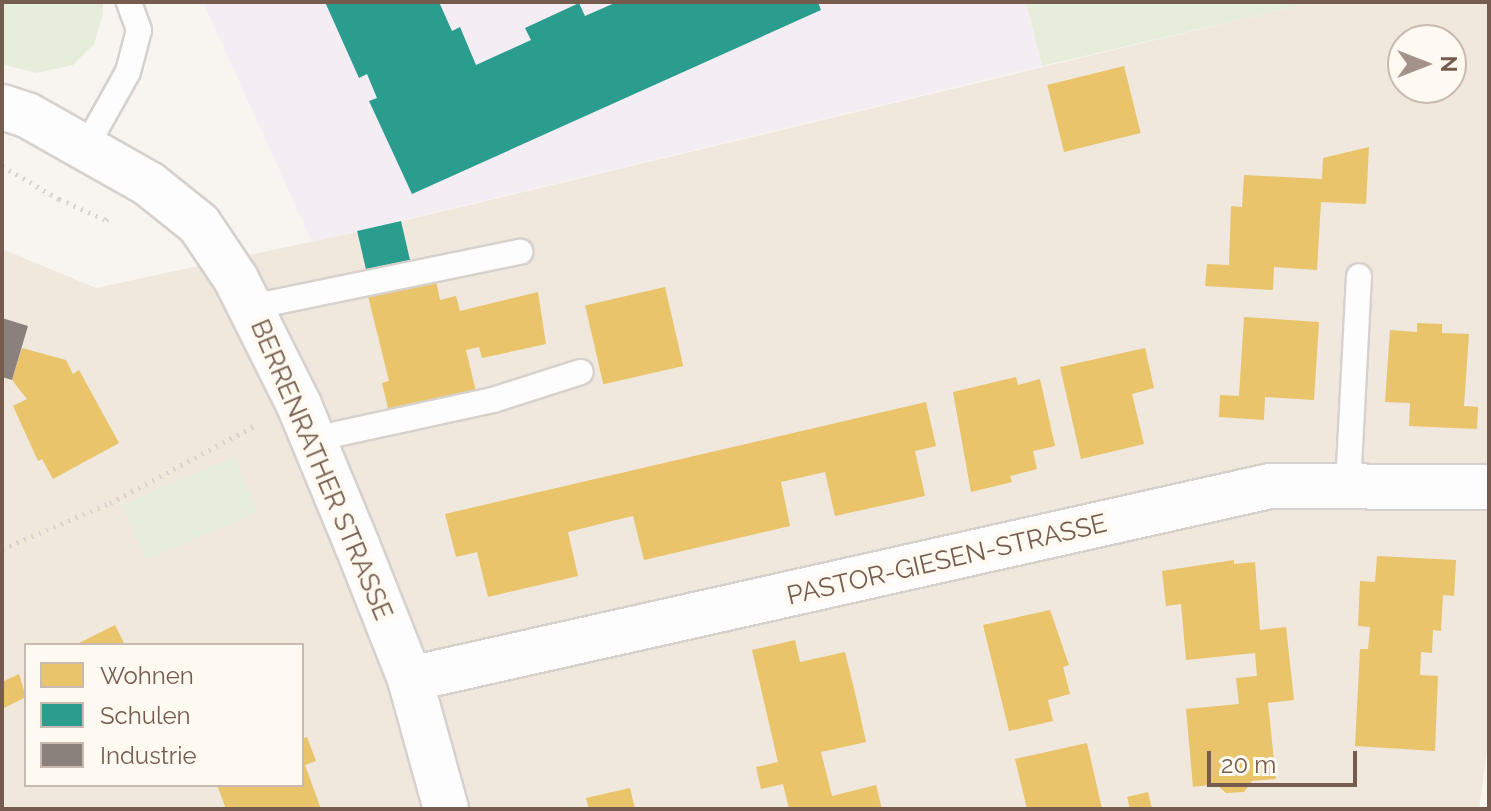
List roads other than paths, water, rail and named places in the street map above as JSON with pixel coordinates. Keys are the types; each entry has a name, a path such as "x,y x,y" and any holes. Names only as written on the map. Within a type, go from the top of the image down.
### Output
{"street":[{"name":"BERRENRATHER STRASSE","path":"2,107 86,147 149,184 199,224 251,307 306,422 410,679 446,809"},
{"name":"PASTOR-GIESEN-STRASSE","path":"410,679 1270,486 1489,487"}],"lane":[{"path":"86,147 128,72 139,30 129,2"},
{"path":"251,307 520,252"},
{"path":"1348,486 1359,276"},
{"path":"306,422 493,400 581,372"}]}
